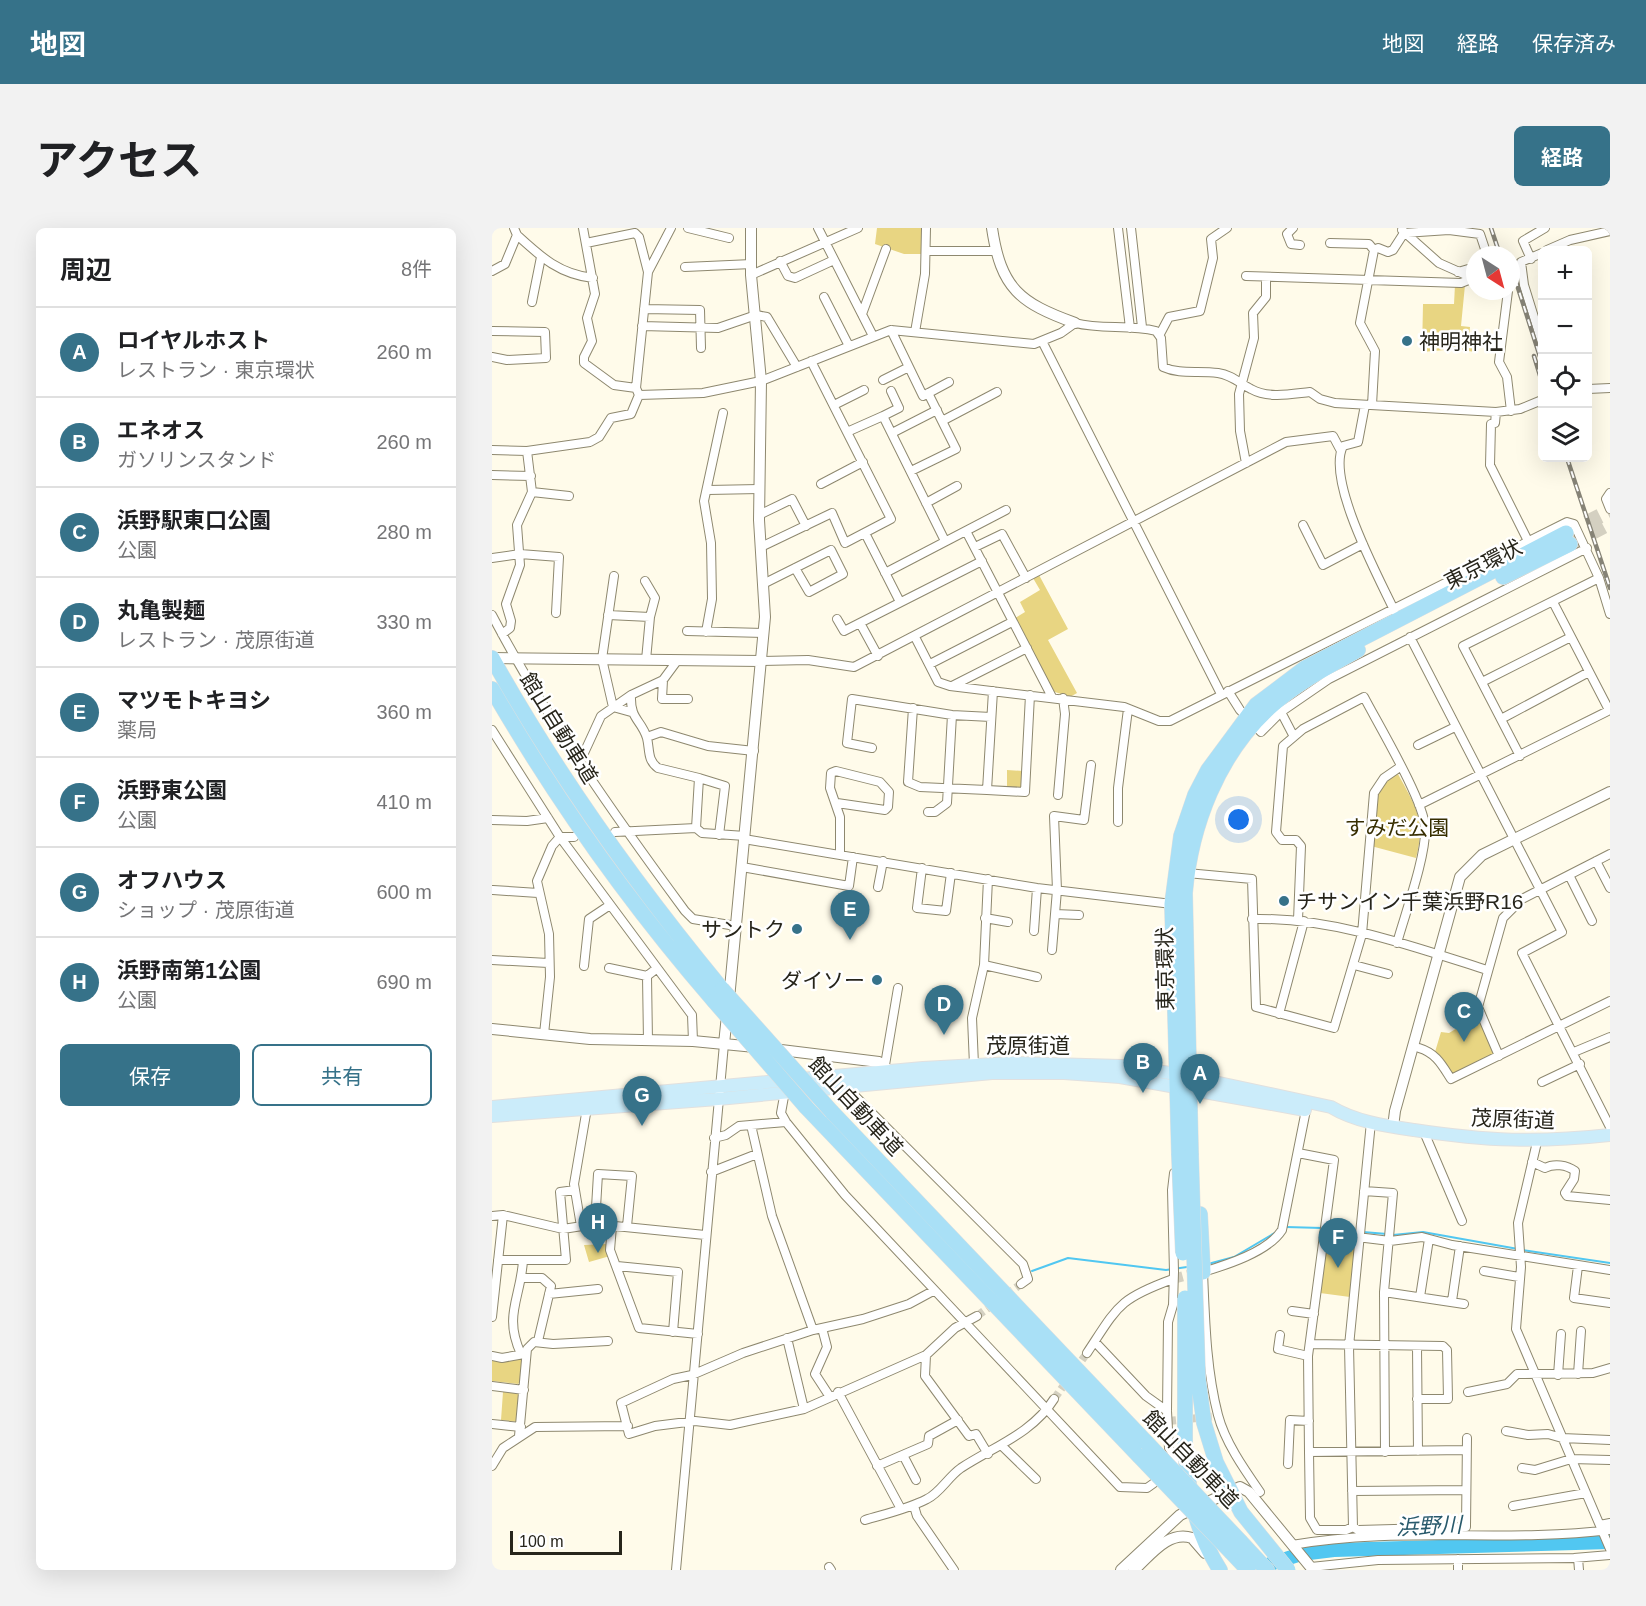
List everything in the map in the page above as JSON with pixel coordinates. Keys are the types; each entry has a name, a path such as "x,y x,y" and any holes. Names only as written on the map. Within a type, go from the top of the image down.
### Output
{"highway":[{"name":"東京環状","path":"1184,1084 1172,904 1181,836 1195,795 1222,747 1250,721 1338,662 1568,539"},
{"name":"館山自動車道","path":"492,658 498,684 552,758 615,852 718,995 806,1107 1236,1547"},
{"name":"東京環状","path":"1219,1568 1201,1532 1193,1508 1185,1442 1185,919 1187,873 1193,840 1208,798 1250,721"},
{"name":"館山自動車道","path":"718,995 832,1112 1143,1450"},
{"path":"1184,1084 1196,1118 1203,1272"},
{"name":"東京環状","path":"1185,1155 1198,1378 1204,1423 1216,1462 1241,1512 1288,1570"},
{"path":"1236,1547 1248,1570"},
{"path":"1236,1547 1268,1570"}],"main road":[{"name":"茂原街道","path":"492,1116 587,1108 891,1072 974,1065 1086,1065 1307,1106 1331,1116 1344,1115 1424,1132 1479,1139 1537,1142 1610,1135"},
{"name":"茂原街道","path":"492,1107 785,1091 848,1085 891,1072 1064,1073 1184,1084"}],"street":[{"path":"583,228 595,294 587,318 592,341 584,357 584,363 614,385 638,392 703,393 761,381 891,330 1019,343 1043,343 1075,323"},
{"path":"492,450 527,451 590,442 599,437 611,418 631,414 638,392 648,272 671,228"},
{"path":"688,228 729,238"},
{"path":"676,1570 714,1138 764,633 765,583 759,515 761,381 751,269 750,228"},
{"path":"818,228 873,336"},
{"path":"685,267 751,269 780,261 825,240 858,228"},
{"path":"915,332 925,274 926,228"},
{"path":"992,228 1010,283 1026,302 1039,310 1075,323 1102,328 1142,327 1160,334"},
{"path":"1118,228 1130,328"},
{"path":"1131,228 1142,327"},
{"path":"1227,228 1211,239 1213,258 1200,311 1169,317 1160,334 1163,367 1171,371 1218,373 1233,377 1251,390 1273,395 1310,392 1326,402 1496,412 1511,411 1538,401"},
{"path":"1293,228 1287,234 1291,244 1300,245"},
{"path":"1531,259 1523,241 1545,228"},
{"path":"1402,230 1477,230 1485,246"},
{"path":"1374,250 1378,248 1385,251 1393,250 1402,230"},
{"path":"1402,230 1439,263 1466,276"},
{"path":"1556,246 1570,240 1610,231"},
{"path":"492,271 505,264 515,232 555,268 569,274 593,278"},
{"path":"586,243 635,233 639,237 640,249 648,272"},
{"path":"1330,243 1369,244 1374,250 1360,324 1374,351 1368,405 1358,442 1343,446 1338,474 1363,544 1394,610"},
{"path":"862,314 886,249"},
{"path":"926,251 998,251"},
{"path":"1538,255 1521,262 1524,285 1538,330"},
{"path":"532,302 541,257"},
{"path":"780,261 788,276 795,278 834,261"},
{"path":"1458,272 1466,270"},
{"path":"1246,276 1369,281 1466,281"},
{"path":"1246,463 1238,404 1254,338 1253,314 1266,297 1266,277"},
{"path":"824,297 849,346"},
{"path":"1507,300 1499,362 1507,376 1511,411"},
{"path":"644,309 700,310 702,348"},
{"path":"642,326 718,328 756,315 767,317 797,367"},
{"path":"891,330 923,396 949,382"},
{"path":"492,331 545,332 546,358 507,360 492,357"},
{"path":"1043,343 1133,521 1225,693 1261,732 1281,712 1329,679 1587,548"},
{"path":"761,547 832,513 845,543 891,519 811,361"},
{"path":"883,380 909,367"},
{"path":"1592,389 1610,388"},
{"path":"834,405 864,390"},
{"path":"848,432 899,408 891,391"},
{"path":"942,421 997,392"},
{"path":"911,471 956,449 928,393"},
{"path":"892,433 937,410"},
{"path":"1496,412 1495,423 1491,424 1490,465 1528,541"},
{"path":"706,632 712,599 711,543 705,501 723,413"},
{"path":"883,416 945,541"},
{"path":"492,658 761,662 808,660 854,667 1286,442 1317,440 1322,436 1333,436 1341,451"},
{"path":"502,634 510,628 506,604 520,565 517,525 532,492 527,451"},
{"path":"821,484 862,462"},
{"path":"492,475 531,476"},
{"path":"926,503 957,486"},
{"path":"708,490 759,489"},
{"path":"532,492 569,496"},
{"path":"1610,493 1606,499 1610,509"},
{"path":"759,515 792,498 806,526"},
{"path":"885,573 1006,510"},
{"path":"915,637 938,682 950,686 1063,698 1128,709 1159,721 1170,721 1567,522 1574,524 1587,548 1610,614"},
{"path":"1303,525 1323,565 1363,544"},
{"path":"966,531 1052,697"},
{"path":"865,533 900,602"},
{"path":"975,547 1002,534 1026,578"},
{"path":"765,583 795,568 831,550 843,574 808,592 795,568"},
{"path":"492,558 520,554 559,557 556,614"},
{"path":"837,619 844,631 982,561"},
{"path":"613,707 602,659 614,576"},
{"path":"1520,756 1463,645 1599,578"},
{"path":"645,581 655,598 650,617 646,660"},
{"path":"1419,805 1610,710 1553,602"},
{"path":"492,615 515,658 578,761 626,832 693,919 736,926"},
{"path":"609,615 650,617"},
{"path":"860,622 878,656"},
{"path":"930,664 1012,622"},
{"path":"687,631 764,633"},
{"path":"1410,637 1562,932 1522,953 1610,1127"},
{"path":"1482,682 1571,637"},
{"path":"950,686 1026,648"},
{"path":"578,761 601,716 631,695 663,680 677,661"},
{"path":"1501,719 1589,672"},
{"path":"663,680 662,699 688,699"},
{"path":"987,790 993,691"},
{"path":"631,695 631,712 647,736 649,758 658,768 725,786 719,835"},
{"path":"913,708 908,782 920,788 1025,792 1030,695"},
{"path":"1280,1014 1301,920 1301,846 1296,840 1282,840 1276,832 1283,746 1293,735 1364,697 1419,805 1425,826 1424,843 1397,943"},
{"path":"1058,795 1065,714 1063,698"},
{"path":"872,748 847,743 852,699 952,715 991,717"},
{"path":"613,707 631,712"},
{"path":"1118,822 1118,788 1128,709"},
{"path":"1281,712 1293,735"},
{"path":"928,812 935,812 946,803 952,715"},
{"path":"1418,745 1455,727"},
{"path":"492,730 560,837 692,1015 693,1041"},
{"path":"647,736 661,732 708,747 754,751"},
{"path":"1052,950 1057,890 1054,816 1084,820 1090,765"},
{"path":"1187,873 1252,879 1256,1007 1334,1028 1362,934 1374,793 1384,778 1400,767"},
{"path":"837,803 885,810 888,807 889,792 880,782 836,771 831,773 830,788 840,817 840,854"},
{"path":"696,828 699,778"},
{"path":"1515,840 1610,792"},
{"path":"1393,1127 1419,1048 1460,877 1482,855 1610,797"},
{"path":"492,820 527,821 548,818"},
{"path":"615,832 696,828 702,833 745,838 1037,888 1172,904"},
{"path":"544,1034 549,986 549,934 537,881 552,846 560,837 574,837"},
{"path":"1498,1056 1478,1007 1503,918 1515,904 1610,854"},
{"path":"742,867 849,886 853,856"},
{"path":"878,887 883,861"},
{"path":"1596,861 1610,888"},
{"path":"922,868 917,908 946,911 951,873"},
{"path":"1569,875 1592,921"},
{"path":"974,1065 972,1018 984,965 988,879"},
{"path":"1034,931 1037,888"},
{"path":"492,890 538,893"},
{"path":"584,966 589,919 610,905"},
{"path":"1055,914 1079,915"},
{"path":"985,918 1008,922"},
{"path":"1252,918 1301,920 1397,943 1487,970"},
{"path":"1393,1127 1395,1111 1440,955"},
{"path":"492,960 548,963"},
{"path":"984,965 1037,977"},
{"path":"1354,965 1388,974"},
{"path":"609,968 647,976 656,969"},
{"path":"647,976 648,1041"},
{"path":"492,1029 590,1039 693,1041 724,1044 891,1072 898,988"},
{"path":"1419,1048 1432,1054 1451,1079 1610,1001"},
{"path":"1574,1053 1610,1037"},
{"path":"1542,1082 1580,1064"},
{"path":"848,1085 851,1092 919,1162 1023,1264 1028,1279 1021,1284"},
{"path":"785,1091 781,1113 786,1122 845,1195 1120,1487 1151,1486 1175,1468 1174,1456 1169,1448 1167,1411 1168,1322 1173,1305 1172,1190 1174,1167 1185,1155"},
{"path":"1260,1492 1244,1469 1218,1416 1204,1309 1203,1272 1235,1263 1279,1235 1282,1230 1307,1106"},
{"path":"581,1226 575,1190 587,1108"},
{"path":"714,1138 726,1135 739,1126 786,1122"},
{"path":"1353,1527 1349,1346 1371,1122"},
{"path":"751,1125 772,1216 826,1347 815,1374 830,1397"},
{"path":"1424,1132 1462,1221"},
{"path":"1537,1142 1518,1223 1520,1277 1516,1329 1586,1493 1604,1528 1610,1550"},
{"path":"1298,1153 1334,1160 1308,1356 1310,1518 1317,1530 1346,1530 1353,1527"},
{"path":"711,1172 757,1154"},
{"path":"1533,1162 1545,1168 1565,1166 1575,1171 1574,1179 1565,1193 1567,1196 1610,1200"},
{"path":"595,1224 598,1174 632,1176 627,1226"},
{"path":"498,1260 566,1260 560,1192 575,1190"},
{"path":"1364,1191 1394,1193 1384,1292 1385,1452"},
{"path":"492,1216 503,1215 563,1228 595,1224 705,1235"},
{"path":"492,1317 503,1215"},
{"path":"612,1226 610,1250 639,1328 698,1334"},
{"path":"1324,1233 1388,1241 1422,1237 1460,1246 1610,1270"},
{"path":"1420,1297 1429,1239"},
{"path":"1452,1301 1460,1246"},
{"path":"492,1466 497,1454 520,1431 524,1390 524,1354 512,1334 515,1297 522,1278 523,1260"},
{"path":"617,1266 678,1272 673,1332"},
{"path":"1578,1266 1574,1298 1610,1303"},
{"path":"1484,1271 1520,1277"},
{"path":"522,1278 542,1278 551,1286 538,1341"},
{"path":"1087,1353 1123,1302 1139,1292 1173,1279"},
{"path":"549,1294 598,1289"},
{"path":"933,1291 909,1304 863,1319 817,1329 743,1353 692,1375 673,1379 621,1403 629,1434 655,1426 690,1422 708,1421 730,1425 804,1409 838,1392 893,1372 926,1355 955,1328 977,1316"},
{"path":"1384,1292 1464,1304"},
{"path":"1292,1311 1314,1314"},
{"path":"1578,1374 1581,1331"},
{"path":"1557,1375 1561,1334"},
{"path":"1280,1335 1278,1349 1308,1356"},
{"path":"787,1338 804,1409"},
{"path":"492,1356 502,1358 524,1354 534,1342 538,1341 553,1344 608,1341"},
{"path":"1095,1342 1146,1396 1167,1411"},
{"path":"1311,1344 1443,1346 1447,1350 1448,1399 1417,1399"},
{"path":"1417,1347 1418,1451"},
{"path":"926,1355 925,1376 969,1436 976,1434 988,1454"},
{"path":"1468,1392 1507,1384 1517,1374 1578,1374 1610,1368"},
{"path":"492,1386 524,1390"},
{"path":"838,1392 901,1509"},
{"path":"865,1520 914,1506 930,1498 962,1468 1002,1446 1048,1410 1054,1399"},
{"path":"877,1466 928,1444 929,1436 958,1420"},
{"path":"1288,1464 1290,1420 1309,1421"},
{"path":"492,1424 520,1431 535,1427 628,1426"},
{"path":"1506,1431 1528,1435 1548,1434 1562,1438 1610,1440"},
{"path":"1353,1527 1358,1530 1467,1527 1467,1438"},
{"path":"1002,1446 1036,1479"},
{"path":"1309,1452 1466,1450"},
{"path":"903,1455 916,1480"},
{"path":"1522,1468 1535,1470 1571,1459 1610,1460"},
{"path":"1121,1570 1157,1534 1193,1508 1233,1488 1245,1489 1312,1569 1349,1561 1578,1558 1610,1555"},
{"path":"1352,1491 1466,1490"},
{"path":"1513,1506 1586,1493"},
{"path":"914,1506 917,1516 954,1570"},
{"path":"1292,1545 1353,1538 1559,1535 1604,1528 1610,1523"},
{"path":"1134,1570 1163,1544 1185,1536 1196,1542 1219,1568"},
{"path":"1578,1558 1579,1570"},
{"path":"1458,1559 1458,1570"}],"green space":[{"path":"877,228 925,228 925,254 904,254 875,244"},
{"path":"1455,285 1465,285 1461,326 1470,327 1468,347 1476,349 1475,352 1456,349 1422,352 1423,304 1454,304"},
{"path":"1039,575 1068,629 1048,640 1077,693 1070,697 1052,691 1015,618 1025,612 1020,602 1040,590 1033,578"},
{"path":"1007,770 1023,771 1023,786 1018,790 1007,789"},
{"name":"すみだ公園","path":"1398,774 1418,814 1420,834 1416,858 1371,846 1373,815 1378,794 1382,785 1389,778"},
{"path":"1477,1016 1495,1055 1452,1076 1435,1052 1441,1032 1449,1033"},
{"path":"1328,1236 1350,1238 1355,1244 1350,1297 1320,1293"},
{"path":"606,1244 610,1256 589,1262 584,1245"},
{"path":"524,1358 521,1381 518,1384 492,1381 492,1360"},
{"path":"503,1392 521,1393 518,1422 501,1420"}],"waterway":[{"path":"1286,1227 1322,1228"},
{"path":"1327,1229 1357,1231"},
{"path":"1208,1264 1234,1257 1278,1231"},
{"path":"1363,1232 1387,1234"},
{"path":"1393,1235 1423,1232 1518,1249"},
{"path":"1523,1250 1610,1263"},
{"path":"1032,1271 1068,1258 1166,1270 1187,1267"},
{"name":"浜野川","path":"1270,1564 1301,1554 1334,1550 1610,1542"}],"tunnel":[{"path":"1566,533 1610,511"},
{"path":"1570,544 1610,523"},
{"path":"1173,1279 1199,1272"},
{"path":"977,1316 1021,1284"},
{"path":"1054,1399 1087,1353"},
{"path":"1168,1421 1218,1416"}],"railway":[{"path":"1491,228 1497,246"},
{"path":"1520,294 1539,354"},
{"path":"1534,356 1538,369"},
{"path":"1568,462 1610,588"}],"place":[{"name":"神明神社","path":"1407,341"},
{"name":"チサンイン千葉浜野R16","path":"1284,901"},
{"name":"サントク","path":"797,929"},
{"name":"マツモトキヨシ","path":"850,940"},
{"name":"ダイソー","path":"877,980"},
{"name":"丸亀製麺","path":"944,1035"},
{"name":"浜野駅東口公園","path":"1464,1042"},
{"name":"エネオス","path":"1143,1093"},
{"name":"ロイヤルホスト","path":"1200,1104"},
{"name":"オフハウス","path":"642,1126"},
{"name":"浜野南第1公園","path":"598,1253"},
{"name":"浜野東公園","path":"1338,1268"}]}
